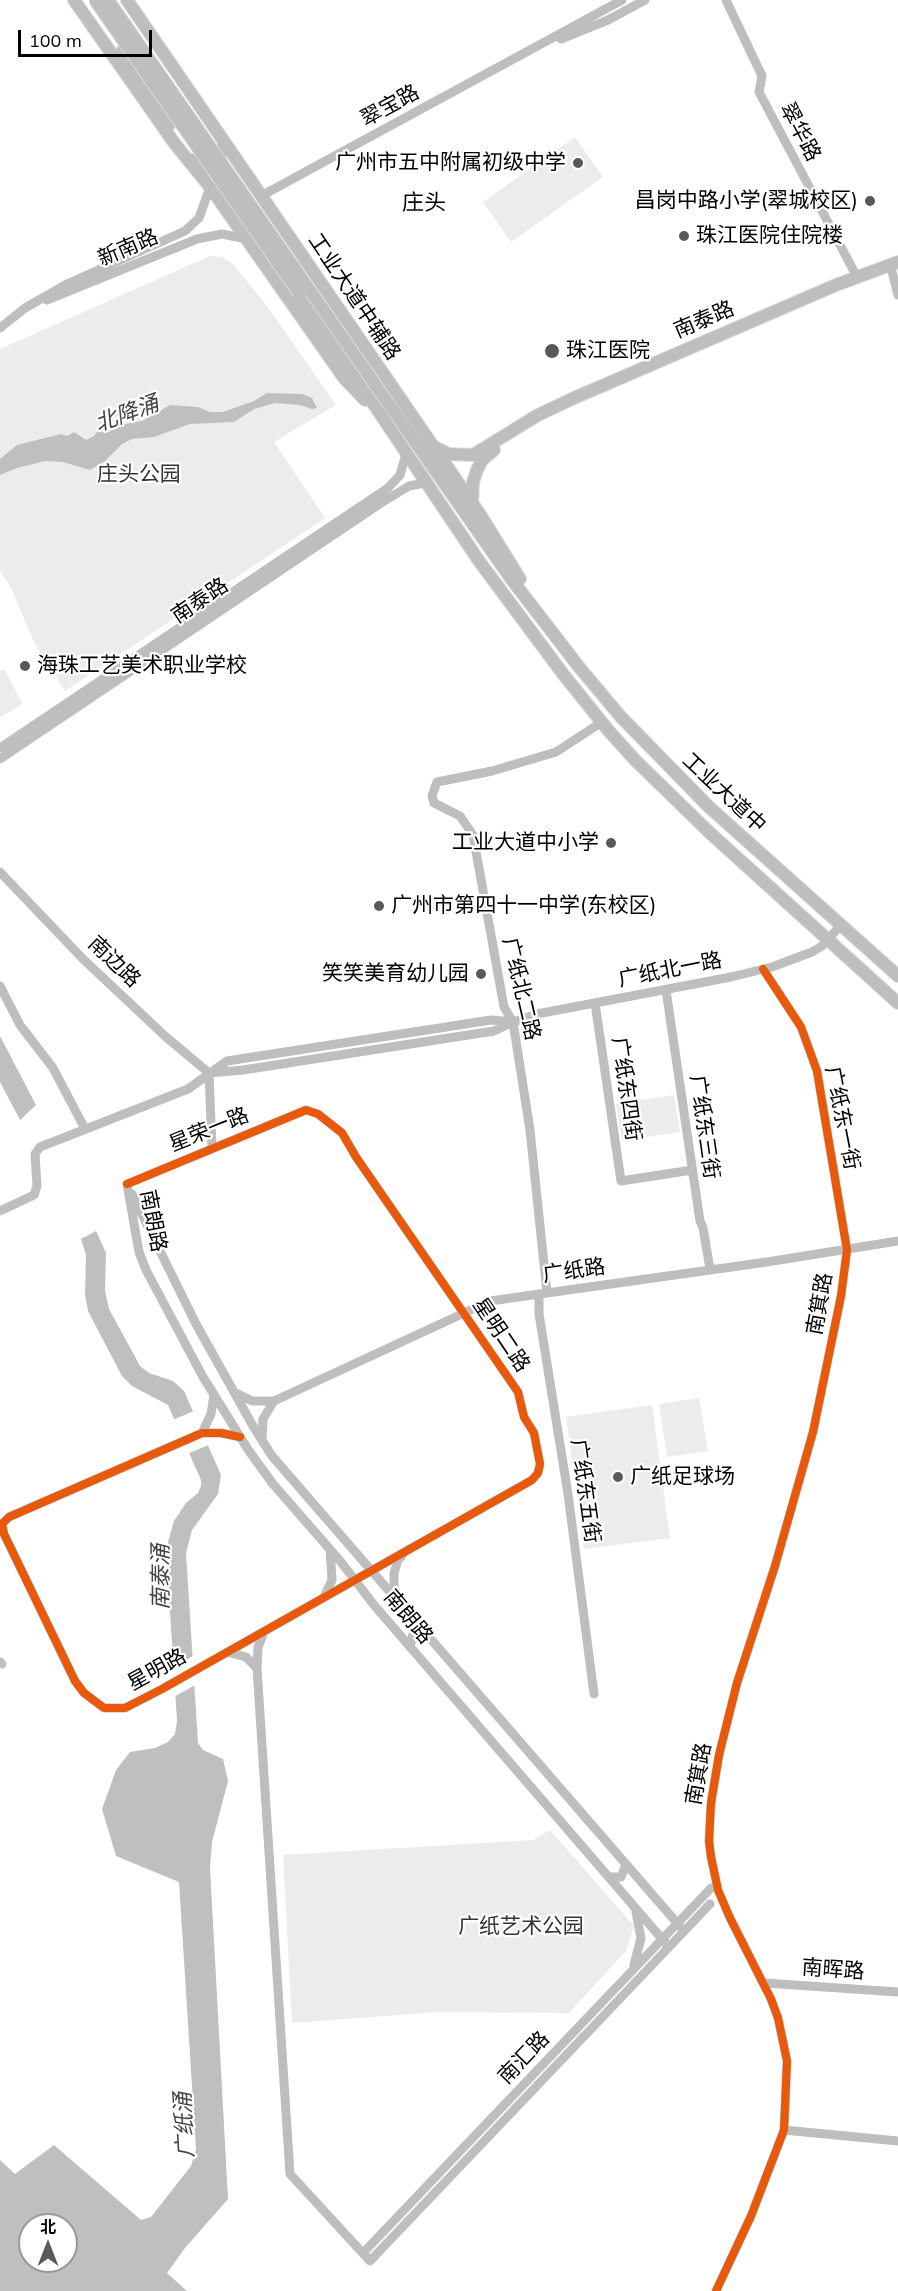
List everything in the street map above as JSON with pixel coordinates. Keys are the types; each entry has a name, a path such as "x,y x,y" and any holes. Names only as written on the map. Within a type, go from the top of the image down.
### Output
{"main road":[{"path":"74,0 210,187 344,378 381,416"},
{"path":"88,0 135,68 187,156"},
{"path":"95,0 299,293 479,561 602,722 634,760 676,801 898,1004"},
{"path":"108,0 512,580 543,620"},
{"path":"114,0 135,22 146,28"},
{"name":"工业大道中辅路","path":"127,0 472,504 508,559 543,620"},
{"name":"南泰路","path":"431,446 449,454 473,455 553,407 857,277 894,267"},
{"name":"南泰路","path":"472,504 472,482 482,459 543,419 894,267"},
{"name":"工业大道中","path":"543,620 604,698 672,771 709,807 898,976"}],"street":[{"name":"翠宝路","path":"261,196 622,0"},
{"name":"翠宝路","path":"536,48 608,20 645,0"},
{"name":"翠华路","path":"726,0 762,76 759,93 857,277"},
{"path":"187,156 210,171 216,169 222,159 222,141"},
{"name":"新南路","path":"0,328 25,308 67,284 185,231 199,218 210,187"},
{"name":"新南路","path":"25,308 197,239 222,234 247,239"},
{"path":"894,267 898,295"},
{"name":"南泰路","path":"0,748 387,488 400,475 405,454"},
{"name":"南泰路","path":"0,759 381,503 409,486 425,483"},
{"name":"广纸北二路","path":"543,1293 530,1130 513,1022 504,1007 473,835 460,816 434,803 432,796 437,782 492,771 556,752 602,722"},
{"name":"南边路","path":"0,872 83,959 166,1037 209,1073"},
{"name":"广纸北一路","path":"0,1211 34,1195 37,1186 35,1157 38,1149 188,1089 227,1061 492,1020 513,1022 537,1014 763,969 812,952 828,940 841,925"},
{"name":"广纸东一街","path":"763,969 801,1027 818,1071 847,1250"},
{"path":"0,986 20,1025 53,1068 85,1129"},
{"name":"广纸东三街","path":"666,990 700,1221 710,1269"},
{"name":"广纸东四街","path":"595,1003 621,1181 692,1170"},
{"path":"209,1073 212,1149"},
{"name":"星荣一路","path":"127,1184 306,1110"},
{"name":"星明二路","path":"306,1110 318,1114 342,1133 356,1157 518,1392 524,1416 536,1439 539,1468 532,1480 372,1571"},
{"name":"南朗路","path":"127,1184 196,1324 263,1443 316,1508 684,1931"},
{"name":"南朗路","path":"127,1184 142,1261 214,1395 273,1484 329,1547 410,1647 669,1947"},
{"name":"广纸路","path":"274,1401 490,1301 898,1241"},
{"name":"南箕路","path":"716,2291 751,2216 784,2130 787,2061 778,2018 765,1983 730,1918 718,1890 709,1841 711,1803 719,1755 737,1683 776,1566 813,1432 841,1296 847,1250"},
{"name":"广纸东五街","path":"543,1293 539,1314 568,1494 594,1694"},
{"path":"233,1391 252,1401 274,1401"},
{"path":"214,1395 205,1430 240,1437"},
{"path":"263,1443 263,1419 274,1401"},
{"name":"星明路","path":"205,1430 9,1517 2,1524 3,1534 75,1681 84,1693 104,1708 129,1707 372,1571"},
{"path":"304,1519 313,1517 316,1508"},
{"path":"322,1599 332,1580 329,1547"},
{"path":"398,1601 393,1587 394,1573 398,1560 407,1551"},
{"path":"264,1631 259,1642 256,1668 290,2174 363,2253"},
{"path":"410,1647 413,1634 425,1632"},
{"path":"223,1654 246,1658 256,1668"},
{"path":"609,1878 621,1877 626,1865"},
{"name":"南汇路","path":"710,1904 370,2261 363,2253 711,1888"},
{"path":"632,1971 641,1938 640,1922 634,1906"},
{"name":"南晖路","path":"765,1983 898,1992"},
{"path":"784,2130 898,2141"}],"green space":[{"path":"575,137 603,177 511,242 483,202"},
{"name":"庄头公园","path":"210,256 222,257 233,264 267,306 336,405 274,442 325,518 65,691 34,642 12,590 0,570 0,349"},
{"path":"4,669 23,704 0,717 0,671"},
{"path":"674,1095 680,1132 622,1141 616,1104"},
{"path":"699,1398 708,1451 667,1457 659,1404"},
{"name":"广纸足球场","path":"652,1405 670,1538 584,1549 566,1417"},
{"name":"广纸艺术公园","path":"550,1830 634,1926 626,1951 569,2013 438,2012 292,2023 283,1855 533,1840"}],"shaded area":[{"path":"267,393 302,394 312,398 317,408 275,403 254,409 234,422 190,424 154,437 132,439 122,444 105,461 90,470 63,462 45,461 0,475 0,459 17,445 61,434 67,436 74,432 86,440 97,432 109,432 120,425 142,421 170,405 223,412 254,401"},
{"path":"0,1036 36,1105 20,1120 0,1082"},
{"path":"96,1231 106,1253 105,1291 109,1309 140,1366 149,1373 173,1381 184,1391 221,1475 218,1494 192,1530 186,1553 198,1743 203,1750 223,1759 228,1781 212,1842 210,1867 228,2199 185,2248 167,2273 187,2291 0,2291 0,2160 15,2174 54,2145 141,2220 151,2217 191,2166 196,2149 179,1882 116,1856 102,1809 116,1770 130,1752 155,1748 168,1742 175,1734 177,1721 166,1549 174,1521 186,1503 198,1493 201,1480 168,1405 132,1386 122,1376 88,1311 85,1294 86,1255 81,1239"}],"pier":[{"path":"196,1410 211,1444 187,1454 173,1420"},
{"path":"195,1655 197,1684 172,1698 170,1669"}],"cycle path":[{"path":"716,2291 751,2216 784,2130 787,2061 778,2018 771,1999 718,1890 709,1841 711,1803 719,1755 737,1683 775,1566 813,1432 841,1296 847,1250 817,1071 801,1027 763,969"},
{"path":"127,1184 306,1110 318,1114 342,1133 356,1157 518,1392 524,1417 534,1433 540,1464 538,1473 532,1480 162,1689 125,1708 104,1708 84,1693 75,1681 4,1534 2,1524 9,1517 202,1433 221,1433 240,1437"}],"place":[{"name":"广州市五中附属初级中学","path":"578,163"},
{"name":"昌岗中路小学(翠城校区)","path":"870,201"},
{"name":"珠江医院住院楼","path":"684,236"},
{"name":"珠江医院","path":"552,351"},
{"name":"海珠工艺美术职业学校","path":"25,666"},
{"name":"工业大道中小学","path":"611,843"},
{"name":"广州市第四十一中学(东校区)","path":"379,906"},
{"name":"笑笑美育幼儿园","path":"481,974"},
{"name":"广纸足球场","path":"618,1477"}],"district":[{"name":"庄头","path":"424,203"}],"water label":[{"name":"北降涌","path":"127,414"},
{"name":"南泰涌","path":"161,1577"},
{"name":"广纸涌","path":"185,2125"}]}
